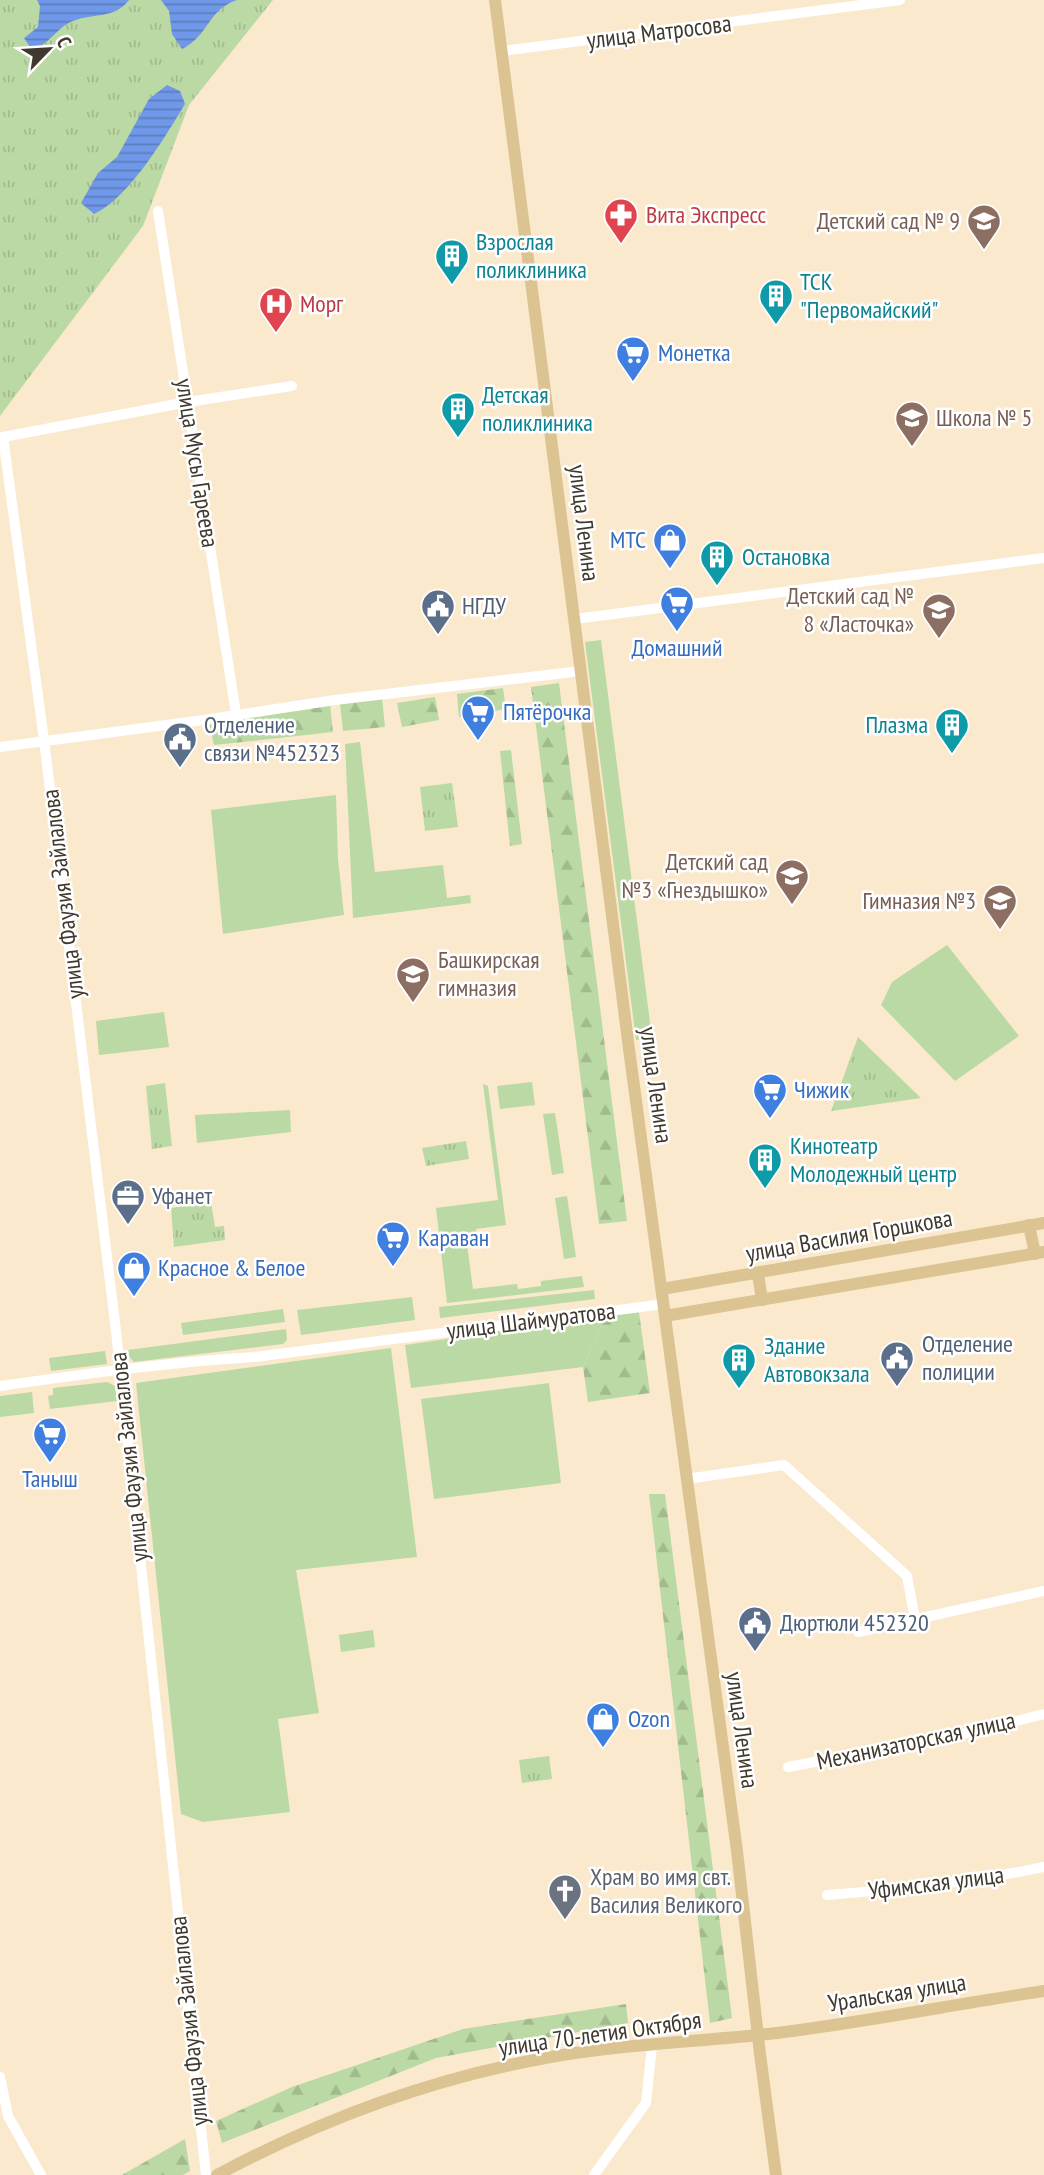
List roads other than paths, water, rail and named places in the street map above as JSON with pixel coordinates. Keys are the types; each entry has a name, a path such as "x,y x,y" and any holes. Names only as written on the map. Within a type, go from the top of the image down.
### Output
{"main road":[{"name":"улица Ленина","path":"495,0 629,1049 737,1851 757,2035 776,2175"},
{"name":"улица Василия Горшкова","path":"662,1289 1044,1223"},
{"path":"1029,1226 1040,1253"},
{"name":"улица Василия Горшкова","path":"665,1310 762,1300 1040,1253"},
{"path":"758,1274 762,1300"},
{"name":"Уральская улица","path":"757,2035 1044,1991"},
{"name":"улица 70-летия Октября","path":"217,2175 354,2112 452,2080 541,2059 757,2035"}],"street":[{"name":"улица Матросова","path":"502,51 900,0"},
{"name":"улица Мусы Гареева","path":"158,211 236,714"},
{"path":"188,402 292,386"},
{"name":"улица Фаузия Зайлалова","path":"188,402 3,438 44,740 120,1371 206,2175"},
{"path":"575,619 1044,558"},
{"path":"0,747 236,714 582,671"},
{"name":"улица Шаймуратова","path":"0,1386 398,1338 665,1310"},
{"path":"686,1479 784,1465 907,1576 915,1619"},
{"path":"858,1632 1044,1591"},
{"name":"Механизаторская улица","path":"788,1768 976,1731 1044,1714"},
{"name":"Уфимская улица","path":"827,1895 884,1891 1044,1867"},
{"path":"594,2175 646,2103 652,2046"},
{"path":"0,2077 4,2117 41,2175"}],"water":[{"path":"37,0 129,0 110,13 67,24 32,50 24,38 38,27 40,6"},
{"path":"161,0 237,0 220,10 198,37 182,49 172,34 169,11"},
{"path":"167,85 180,91 185,104 133,181 107,206 94,214 81,203 98,173 117,157 149,99"}],"place":[{"name":"Вита Экспресс","path":"621,245"},
{"name":"Детский сад № 9","path":"984,251"},
{"name":"Взрослая поликлиника","path":"452,286"},
{"name":"ТСК \"Первомайский\"","path":"776,326"},
{"name":"Морг","path":"276,334"},
{"name":"Монетка","path":"633,383"},
{"name":"Детская поликлиника","path":"458,439"},
{"name":"Школа № 5","path":"912,448"},
{"name":"МТС","path":"670,570"},
{"name":"Остановка","path":"717,587"},
{"name":"Домашний","path":"677,633"},
{"name":"НГДУ","path":"438,636"},
{"name":"Детский сад № 8 «Ласточка»","path":"939,640"},
{"name":"Пятёрочка","path":"478,742"},
{"name":"Плазма","path":"952,755"},
{"name":"Отделение связи №452323","path":"180,769"},
{"name":"Детский сад №3 «Гнездышко»","path":"792,906"},
{"name":"Гимназия №3","path":"1000,931"},
{"name":"Башкирская гимназия","path":"413,1004"},
{"name":"Чижик","path":"770,1120"},
{"name":"Кинотеатр Молодежный центр","path":"765,1190"},
{"name":"Уфанет","path":"128,1226"},
{"name":"Караван","path":"393,1268"},
{"name":"Красное & Белое","path":"134,1298"},
{"name":"Отделение полиции","path":"897,1388"},
{"name":"Здание Автовокзала","path":"739,1390"},
{"name":"Таныш","path":"50,1464"},
{"name":"Дюртюли 452320","path":"755,1653"},
{"name":"Ozon","path":"603,1749"},
{"name":"Храм во имя свт. Василия Великого","path":"565,1921"}]}
